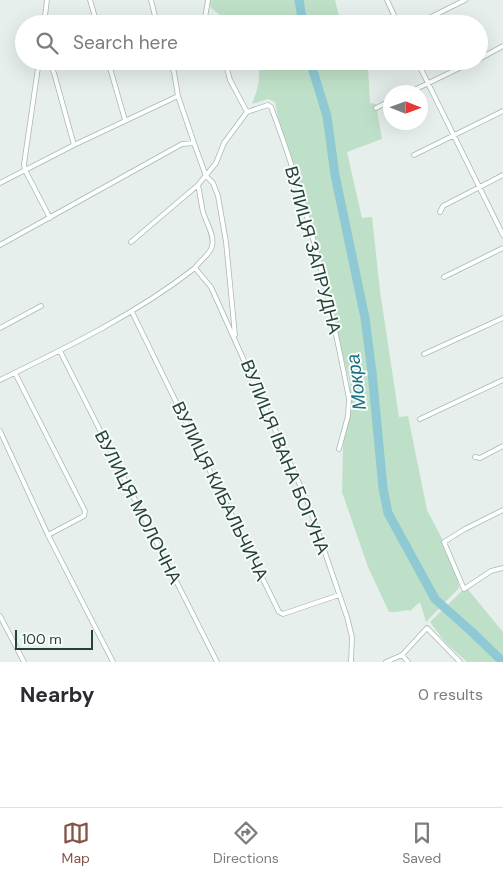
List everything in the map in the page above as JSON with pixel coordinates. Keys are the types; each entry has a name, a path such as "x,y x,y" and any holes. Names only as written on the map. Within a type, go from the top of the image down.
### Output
{"street":[{"path":"45,15 47,0"},
{"path":"90,0 94,15"},
{"path":"151,0 155,15"},
{"path":"206,15 208,0"},
{"path":"387,0 394,15"},
{"path":"435,15 465,0"},
{"path":"488,54 503,46"},
{"path":"38,70 25,153 26,170 50,218"},
{"path":"52,70 74,145"},
{"path":"111,70 125,120"},
{"name":"ВУЛИЦЯ ІВАНА БОГУНА","path":"172,70 178,96 206,176 214,183 218,196 226,242 236,340"},
{"path":"131,242 198,185 216,163 224,143 248,112 230,80 227,70"},
{"path":"421,70 503,235"},
{"path":"428,84 456,70"},
{"path":"0,183 125,120 178,96"},
{"path":"376,108 383,104"},
{"name":"ВУЛИЦЯ ЗАПРУДНА","path":"248,112 268,105 271,107 291,164 326,290 349,399 348,416 339,449"},
{"path":"414,155 503,110"},
{"path":"0,245 182,144 187,142 194,143"},
{"path":"440,212 443,206 503,175"},
{"path":"0,380 60,351 132,312 196,268 200,260 208,253 213,240 203,210 198,185"},
{"path":"444,278 503,248"},
{"name":"ВУЛИЦЯ ІВАНА БОГУНА","path":"196,268 211,287 308,503 352,637 351,662"},
{"path":"0,328 41,306"},
{"name":"ВУЛИЦЯ КИБАЛЬЧИЧА","path":"132,312 279,612 283,614 339,595"},
{"path":"424,354 503,318"},
{"name":"ВУЛИЦЯ МОЛОЧНА","path":"60,351 217,662"},
{"path":"15,373 85,511 84,516 48,535"},
{"path":"420,419 503,380"},
{"path":"0,432 48,535 113,662"},
{"path":"475,458 480,458 503,446"},
{"path":"503,510 444,542 464,589 491,571 503,568"},
{"path":"0,616 24,662"},
{"path":"386,662 402,655 427,628 460,662"},
{"path":"402,655 408,662"}],"green space":[{"path":"209,0 335,0 339,15 220,15 211,8"},
{"path":"259,70 368,70 370,103 376,104 382,139 347,152 362,218 372,217 380,291 399,417 408,416 427,510 449,552 459,588 426,622 420,602 410,611 389,612 368,567 342,492 344,430 349,406 350,383 340,345 331,294 280,130 275,102 268,99 252,104"},
{"path":"466,587 503,632 503,662 467,662 445,642 430,622"}],"waterway":[{"name":"Мокра","path":"299,0 302,15"},
{"name":"Мокра","path":"313,70 327,116 335,175 365,318 383,488 388,513 435,599 503,662"}]}
